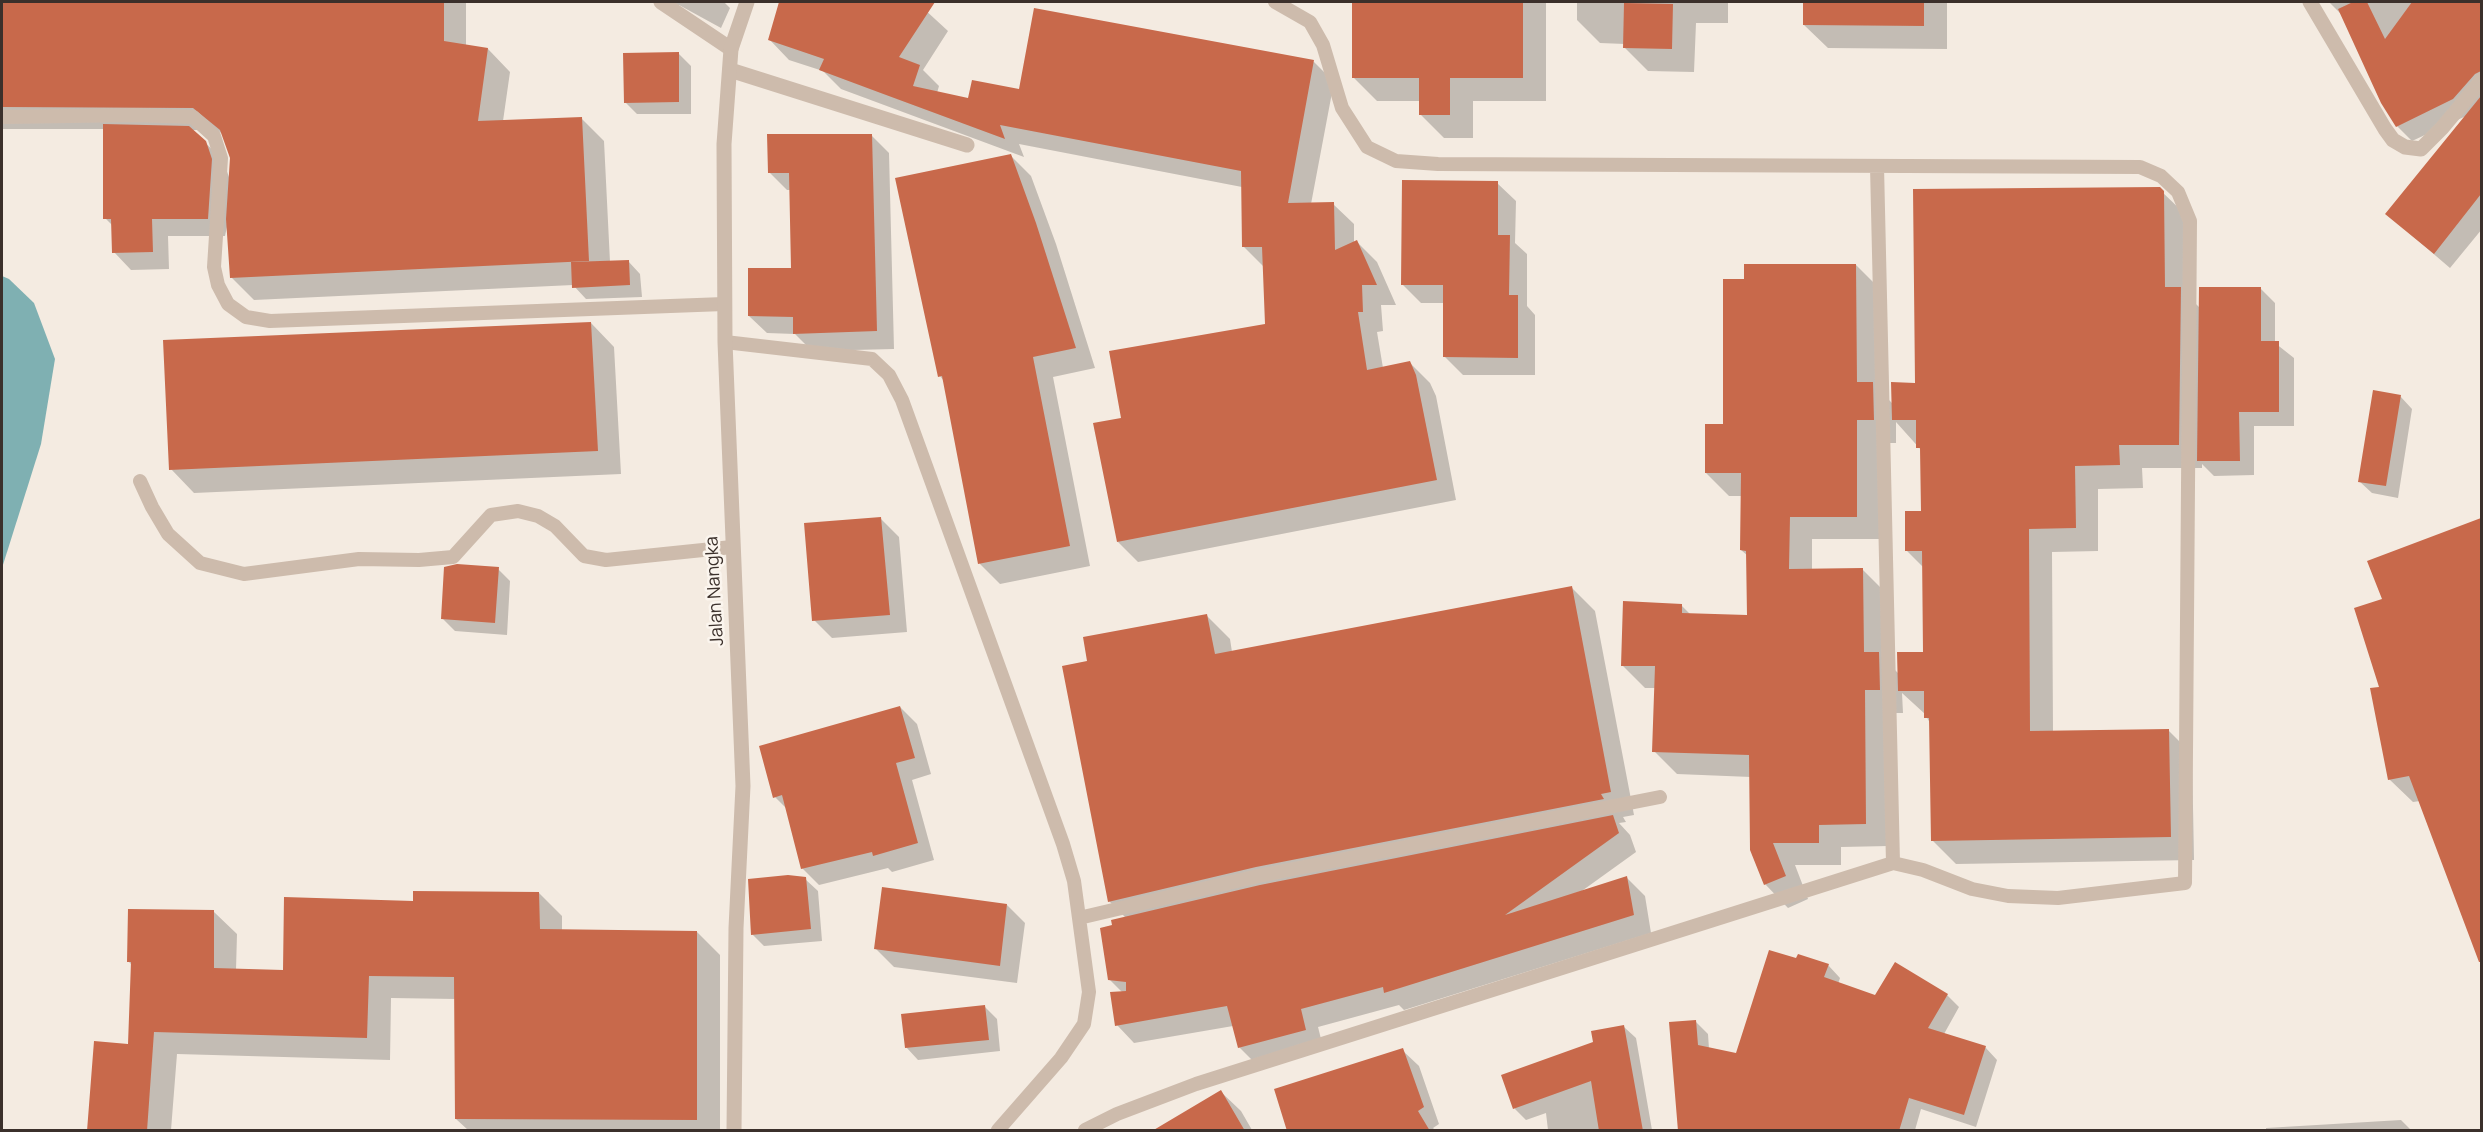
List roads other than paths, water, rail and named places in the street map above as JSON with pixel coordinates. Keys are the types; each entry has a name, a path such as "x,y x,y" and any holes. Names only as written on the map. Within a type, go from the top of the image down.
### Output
{"street":[{"path":"661,2 731,49"},
{"name":"Jalan Nangka","path":"734,1131 736,928 743,786 725,342 724,144 731,49 747,2"},
{"path":"2310,2 2385,129 2393,140 2405,147 2421,149 2442,128 2481,80"},
{"path":"730,70 966,145"}],"lane":[{"path":"1085,1131 1117,1114 1196,1084 1893,863 1923,870 1972,889 2008,896 2058,898 2185,883 2190,221 2178,192 2161,176 2140,167 1450,164 1396,161 1367,147 1342,108 1323,45 1310,22 1275,2"},
{"path":"2,117 136,115 193,117 214,136 221,158 214,267 218,285 228,304 246,317 270,321 724,304"},
{"path":"1877,166 1893,863"},
{"path":"725,342 872,359 889,375 902,400 1063,844 1074,881 1089,992 1084,1024 1061,1058 998,1131"},
{"path":"140,481 168,534 200,563 244,574 359,559 419,560 453,557 491,515 518,511 538,516 555,525 584,556 606,560 732,547"},
{"path":"1079,918 1258,876 1660,797"}],"water":[{"path":"2,276 9,279 34,303 55,359 41,444 2,568"}]}
